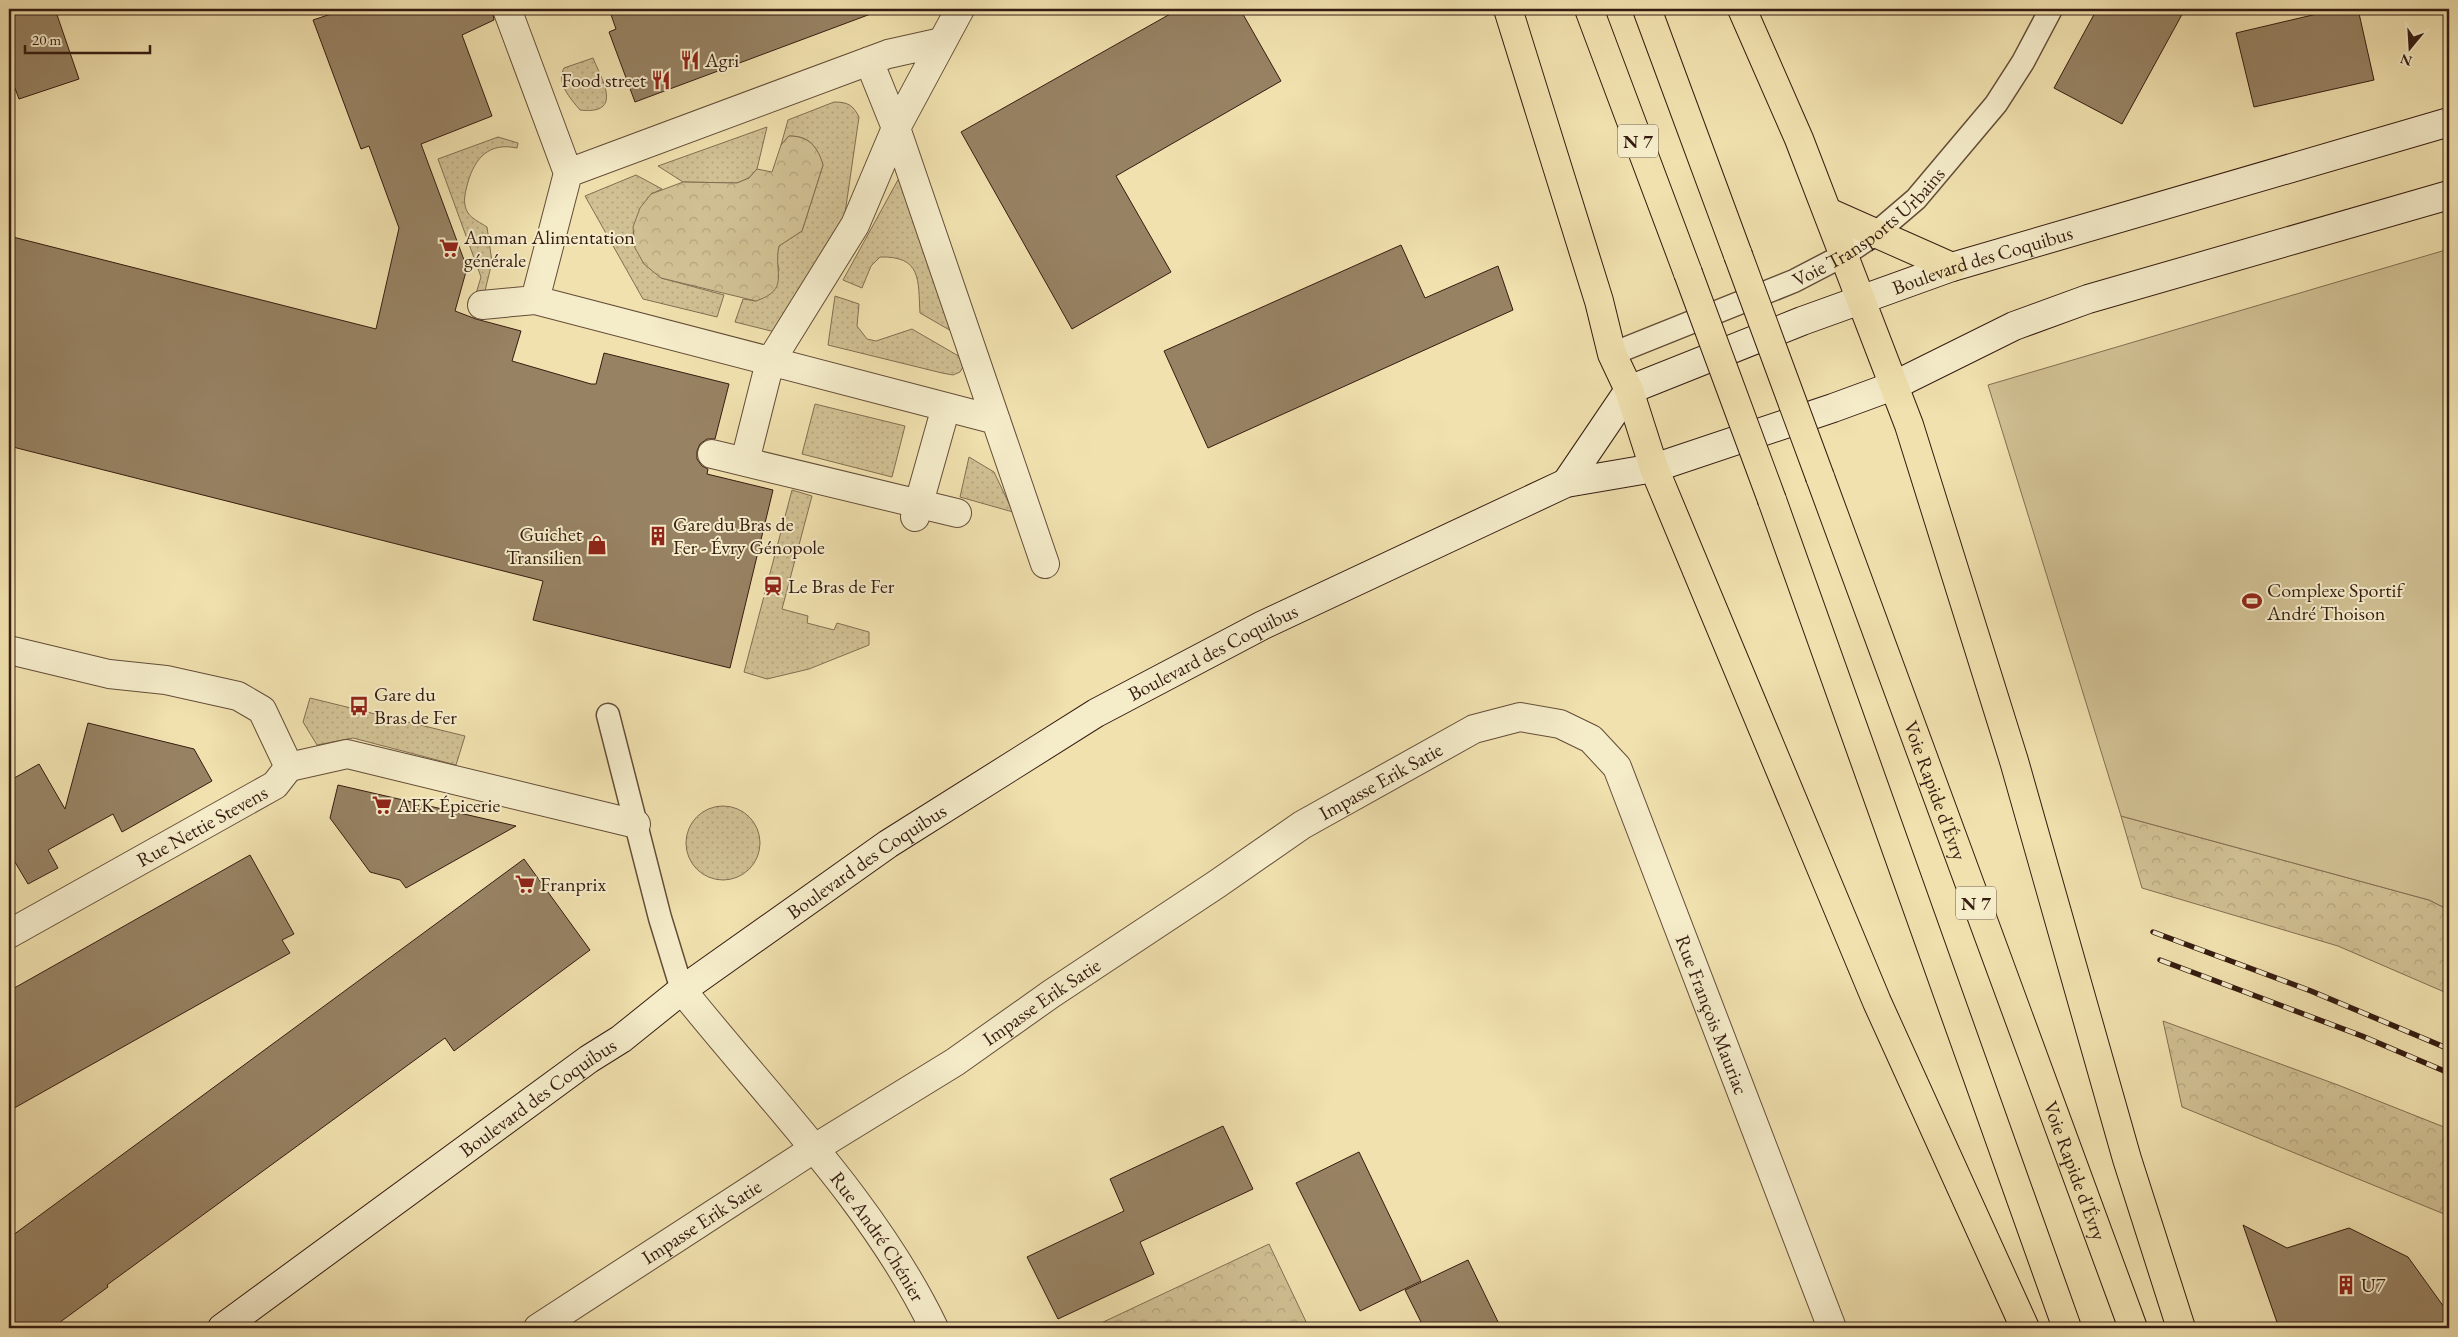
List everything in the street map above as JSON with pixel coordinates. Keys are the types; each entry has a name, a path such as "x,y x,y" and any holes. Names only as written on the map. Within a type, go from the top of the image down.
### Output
{"main road":[{"path":"1508,9 1599,301 1612,354 1629,390 1654,468 1873,993 2025,1328"},
{"name":"N 7","path":"1589,9 1772,500 2067,1328"},
{"name":"Voie Rapide d'Évry","path":"1648,9 2133,1328"},
{"path":"1742,9 1799,139 1909,425 2014,761 2126,1158 2181,1328"},
{"path":"1828,212 1952,267"}],"street":[{"path":"507,9 568,173 535,300"},
{"path":"744,462 770,362 855,225 896,128 960,9"},
{"path":"568,173 888,54 942,42"},
{"path":"869,61 896,128 1045,564"},
{"name":"Boulevard des Coquibus","path":"1629,390 1860,300 1952,267 2449,122"},
{"name":"Boulevard des Coquibus","path":"222,1328 588,1059 621,1039 682,990 888,844 1096,713 1263,625 1566,483 1654,468 1893,386 2014,326 2088,299 2449,195"},
{"path":"482,305 535,300 996,420"},
{"path":"1566,483 1629,390"},
{"path":"916,510 946,407"},
{"path":"712,454 916,510 957,513"},
{"path":"9,650 109,674 166,680 238,696 262,710 289,767 347,754 636,824"},
{"name":"Impasse Erik Satie","path":"538,1328 815,1148 955,1062 1051,994 1302,825 1474,729 1520,717 1560,724"},
{"name":"Rue François Mauriac","path":"1560,724 1591,739 1617,767 1832,1328"},
{"name":"Rue Nettie Stevens","path":"9,934 275,785 289,767"},
{"name":"Rue André Chénier","path":"682,990 815,1148 880,1237 925,1309 934,1328"}],"lane":[{"name":"Voie Transports Urbains","path":"1612,354 1794,281 1844,255 1875,234 1916,198 1996,104 2023,62 2051,9"},
{"path":"608,714 660,918 682,990"}],"green space":[{"path":"593,58 604,85 606,102 602,107 594,110 580,110 565,90 562,74 564,68"},
{"path":"834,102 849,105 859,117 844,220 775,332 735,322 743,299 756,301 779,270 776,257 779,246 802,231 823,165 815,148 808,140 789,136 781,145 788,120"},
{"path":"767,127 757,169 749,178 737,183 683,182 658,166"},
{"path":"789,136 802,138 812,144 823,165 802,231 779,246 778,279 774,291 756,301 661,278 644,264 635,248 633,227 640,208 651,194 683,182 737,183 749,178 757,169 772,172 781,145"},
{"path":"498,137 518,143 517,148 499,147 491,150 479,159 471,173 465,198 468,213 487,227 492,262 483,299 475,297 481,277 438,159"},
{"path":"636,175 662,189 651,194 661,278 724,295 717,317 643,299 585,196"},
{"path":"899,178 953,332 920,313 918,281 911,266 904,261 880,257 871,266 862,288 843,280"},
{"name":"Complexe Sportif André Thoison","path":"2449,249 2449,910 2429,900 2121,816 1988,385"},
{"path":"835,296 859,304 857,326 867,339 876,341 912,329 962,358 964,365 960,372 953,375 828,345"},
{"path":"815,404 905,426 892,477 802,454"},
{"path":"969,457 994,472 1013,512 960,497"},
{"path":"792,490 812,496 782,609 808,616 807,623 834,630 837,623 869,632 869,645 809,669 767,679 744,672"},
{"path":"310,698 465,736 456,765 353,738 317,745 303,722"},
{"path":"723,806 744,812 754,822 760,843 754,864 744,874 723,880 702,874 692,864 686,843 692,822 702,812"},
{"path":"2121,816 2429,900 2449,910 2449,994 2338,946 2142,888"},
{"path":"2163,1021 2338,1085 2449,1129 2449,1216 2182,1107"},
{"path":"1269,1244 1309,1328 1102,1328 1099,1324"}],"building":[{"path":"9,9 55,9 79,79 19,99 9,72"},
{"path":"346,9 492,9 494,20 462,35 492,116 421,144 467,268 455,311 476,319 521,331 512,361 591,384 596,384 604,353 729,384 715,439 707,439 700,444 697,451 697,459 702,466 708,469 707,474 773,490 730,668 533,620 543,581 9,446 9,236 376,329 399,228 369,146 361,149 313,20"},
{"path":"609,9 875,9 876,12 635,102 609,32 616,29"},
{"path":"1179,9 1240,9 1281,81 1116,176 1171,272 1072,329 961,132"},
{"path":"2097,9 2185,9 2122,124 2054,88"},
{"path":"2338,9 2358,9 2374,80 2254,107 2236,33"},
{"path":"1401,245 1425,298 1498,266 1513,310 1208,448 1164,351"},
{"path":"88,723 194,749 212,781 122,832 113,814 48,850 58,868 28,884 9,852 9,781 39,764 65,809"},
{"path":"338,785 516,826 406,888 400,880 370,872 330,818"},
{"path":"250,855 294,934 282,940 290,953 9,1111 9,991"},
{"path":"524,859 590,950 454,1051 445,1038 107,1285 108,1287 52,1328 9,1328 9,1238"},
{"path":"1223,1126 1253,1189 1140,1242 1154,1274 1058,1319 1027,1257 1124,1211 1110,1179"},
{"path":"1359,1152 1421,1281 1360,1311 1296,1183"},
{"name":"U7","path":"2243,1225 2287,1248 2349,1228 2408,1257 2449,1314 2449,1328 2279,1328"},
{"path":"1468,1260 1501,1328 1424,1328 1405,1290"}],"railway":[{"path":"2153,932 2311,991 2449,1049"},
{"path":"2160,960 2362,1036 2449,1073"}],"place":[{"name":"Agri","path":"690,60"},
{"name":"Food street","path":"661,80"},
{"name":"Amman Alimentation générale","path":"449,248"},
{"name":"Gare du Bras de Fer - Évry Génopole","path":"658,536"},
{"name":"Guichet Transilien","path":"597,545"},
{"name":"Le Bras de Fer","path":"773,586"},
{"name":"Complexe Sportif André Thoison","path":"2252,601"},
{"name":"Gare du Bras de Fer","path":"359,706"},
{"name":"AFK Épicerie","path":"382,805"},
{"name":"Franprix","path":"525,884"},
{"name":"U7","path":"2346,1285"}]}
